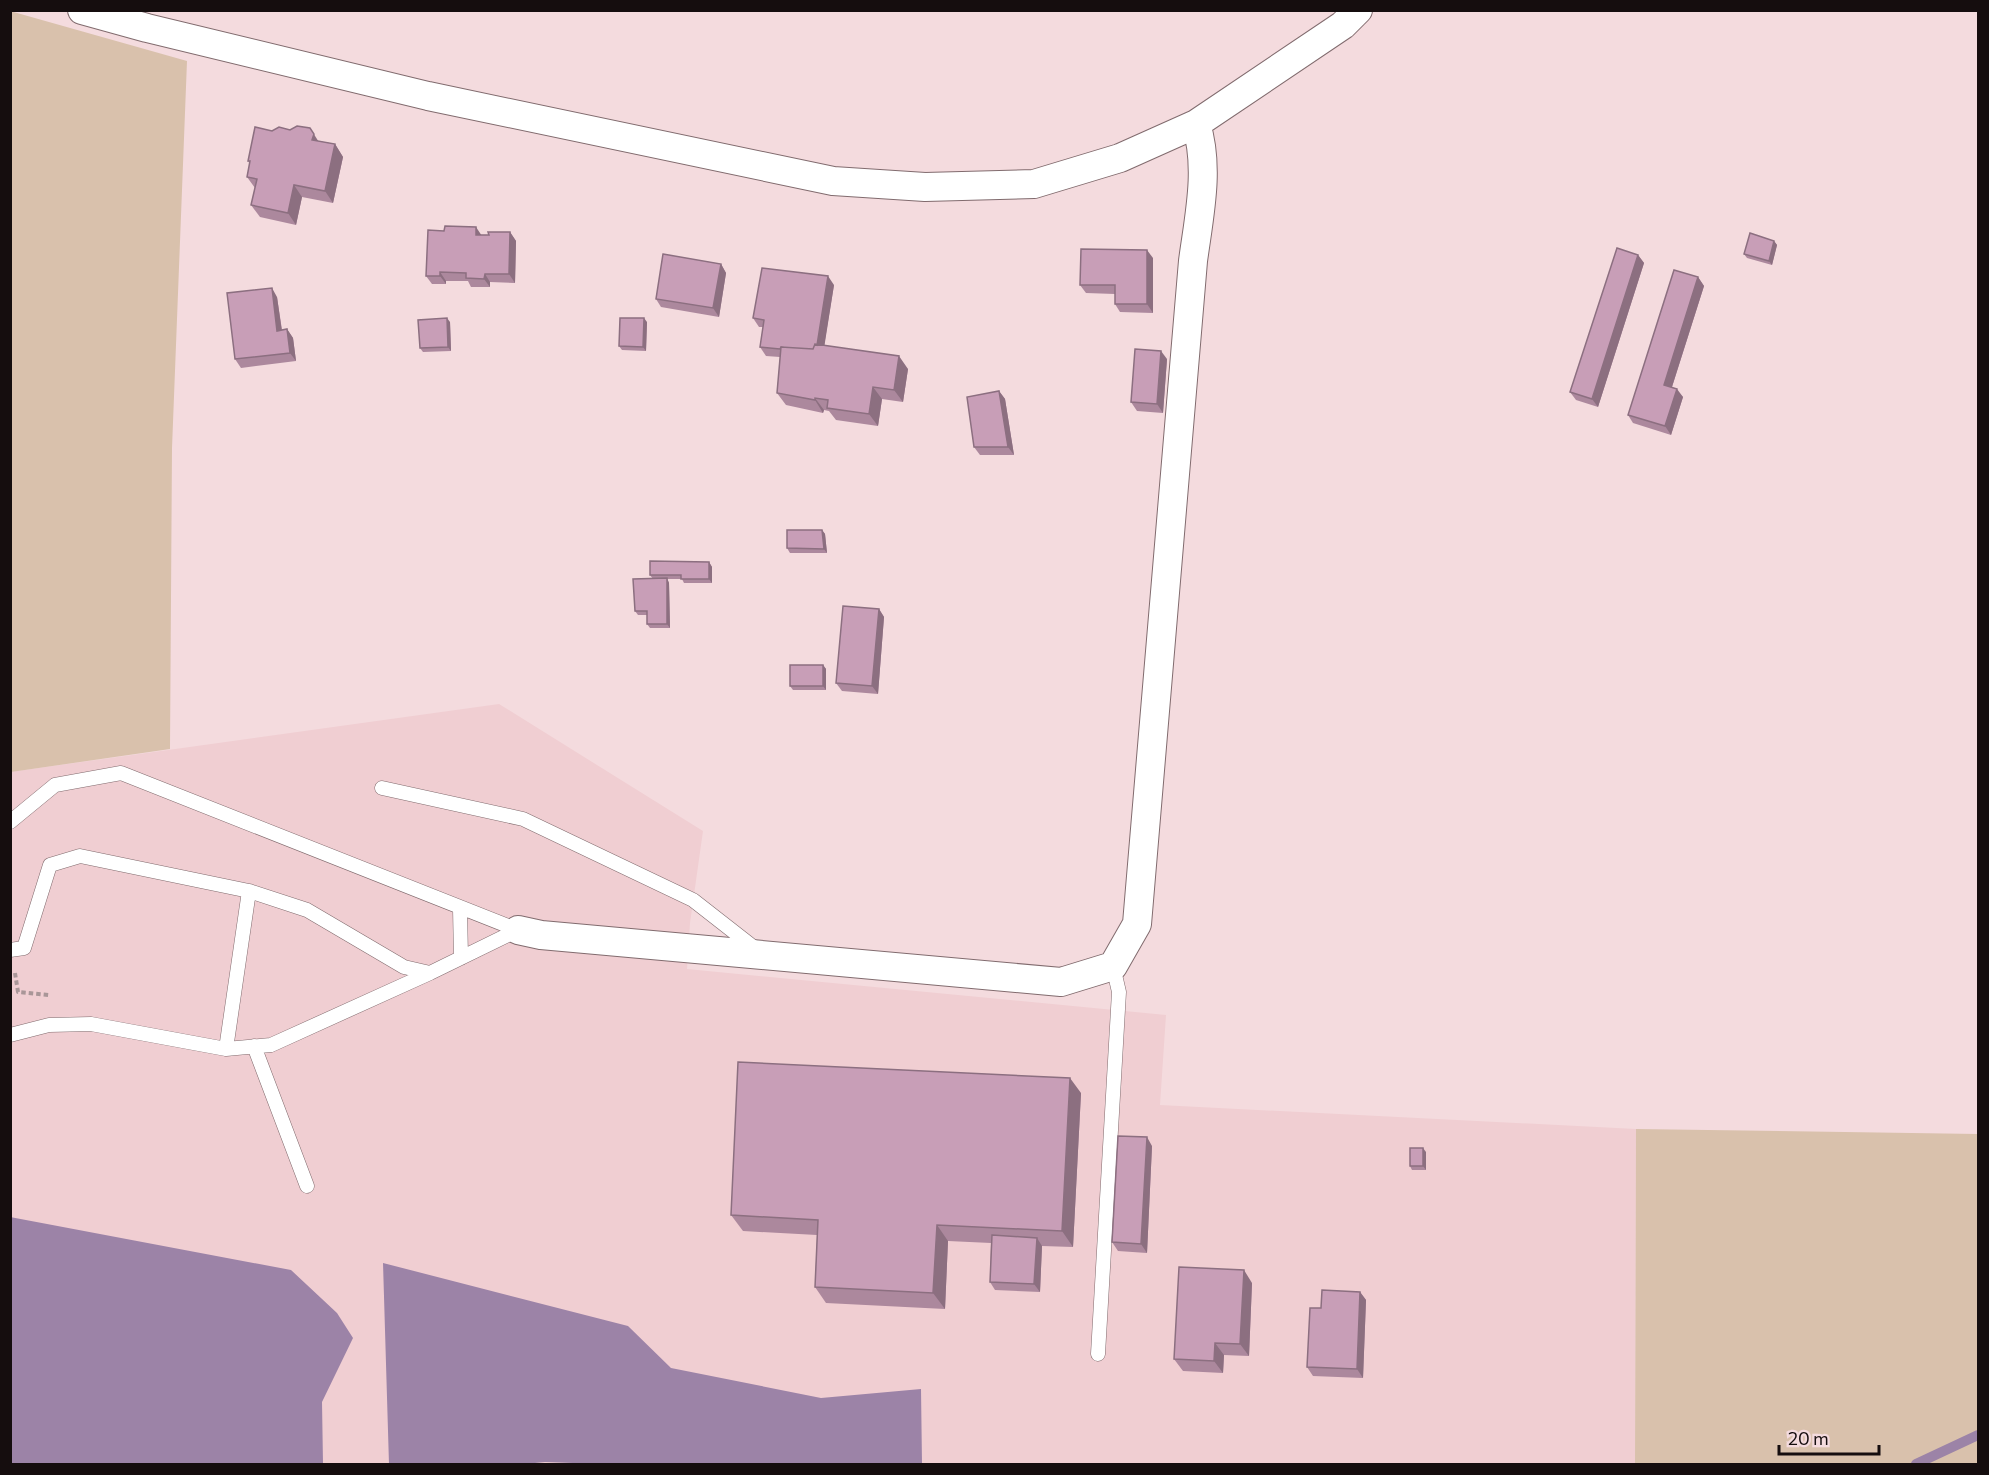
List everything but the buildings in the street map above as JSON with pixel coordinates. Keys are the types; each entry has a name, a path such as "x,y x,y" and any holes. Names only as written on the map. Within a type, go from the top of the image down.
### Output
{"street":[{"path":"82,10 428,96 833,181 925,188 1034,184 1120,158 1196,124 1343,25 1358,10"},
{"path":"518,930 541,935 1061,982 1113,966 1137,924 1192,273 1202,185 1202,142 1196,124"}],"lane":[{"path":"10,822 54,785 121,773 518,930"},
{"path":"382,788 523,819 693,900 764,955"},
{"path":"11,950 24,948 50,865 80,856 249,891 308,910 404,967 430,973"},
{"path":"226,1048 249,891"},
{"path":"460,908 461,958"},
{"path":"10,1035 49,1025 92,1024 226,1048 271,1045 430,973 518,930"},
{"path":"1098,1354 1119,992 1113,966"},
{"path":"254,1046 307,1186"}],"path":[{"path":"11,950 18,992 49,995"}],"shaded area":[{"path":"10,11 187,61 172,448 170,749 11,772"},
{"path":"499,704 703,831 690,923 687,969 1166,1015 1160,1105 1636,1129 1635,1464 11,1464 10,772"},
{"path":"1636,1129 1978,1134 1978,1464 1635,1464"},
{"path":"10,1217 291,1270 337,1313 353,1338 322,1402 323,1464 11,1464"},
{"path":"383,1263 628,1326 671,1368 821,1398 921,1389 922,1464 545,1462 389,1464"}],"waterway":[{"path":"1916,1464 1978,1435"}]}
